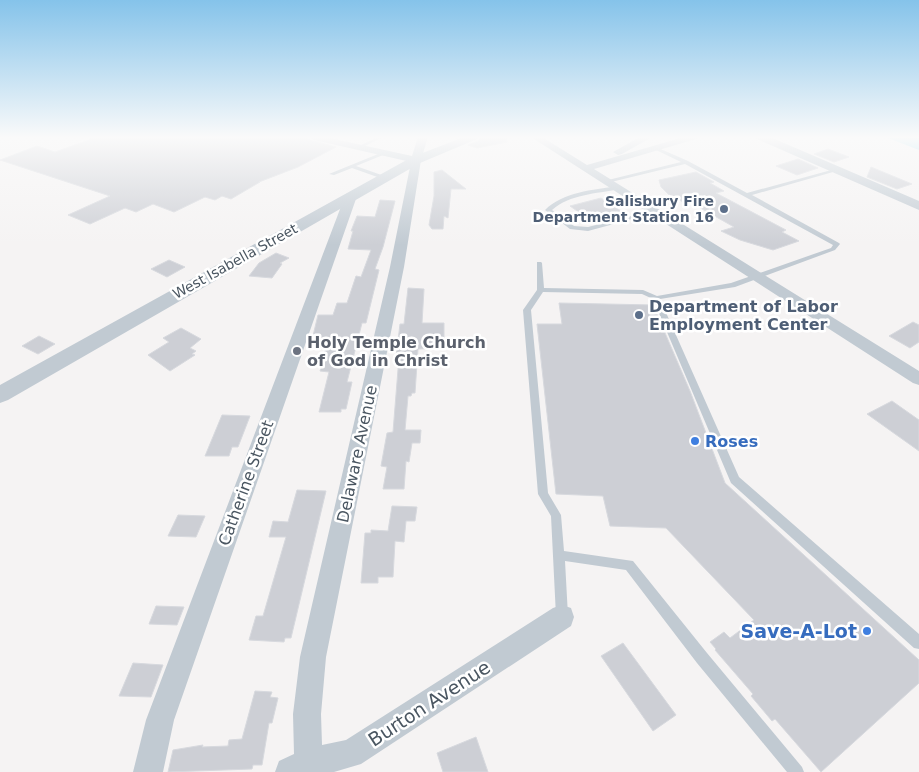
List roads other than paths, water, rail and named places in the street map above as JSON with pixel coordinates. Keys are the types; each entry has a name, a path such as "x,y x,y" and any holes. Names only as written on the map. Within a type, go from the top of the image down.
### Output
{"street":[{"name":"West Isabella Street","path":"0,395 393,173"},
{"name":"Delaware Avenue","path":"304,769 306,712 313,657 397,267 414,173"},
{"path":"595,173 919,379"},
{"path":"844,173 919,206"},
{"name":"Catherine Street","path":"148,772 160,720 351,196"},
{"name":"Burton Avenue","path":"304,769 351,754 562,617"}],"lane":[{"path":"370,173 384,178"},
{"path":"649,173 554,204 548,210 572,228 588,229 655,212"},
{"path":"541,290 643,292 656,298 732,284 833,249 837,244 706,173"},
{"path":"747,195 826,173"},
{"path":"538,263 541,290 527,310 543,494 556,516 562,617"},
{"path":"656,298 735,480 919,643"},
{"path":"558,555 629,565 702,658 797,772"}],"place":[{"name":"Salisbury Fire Department Station 16","path":"724,209"},
{"name":"Department of Labor Employment Center","path":"639,315"},
{"name":"Holy Temple Church of God in Christ","path":"297,351"},
{"name":"Roses","path":"695,441"},
{"name":"Save-A-Lot","path":"867,631"}]}
